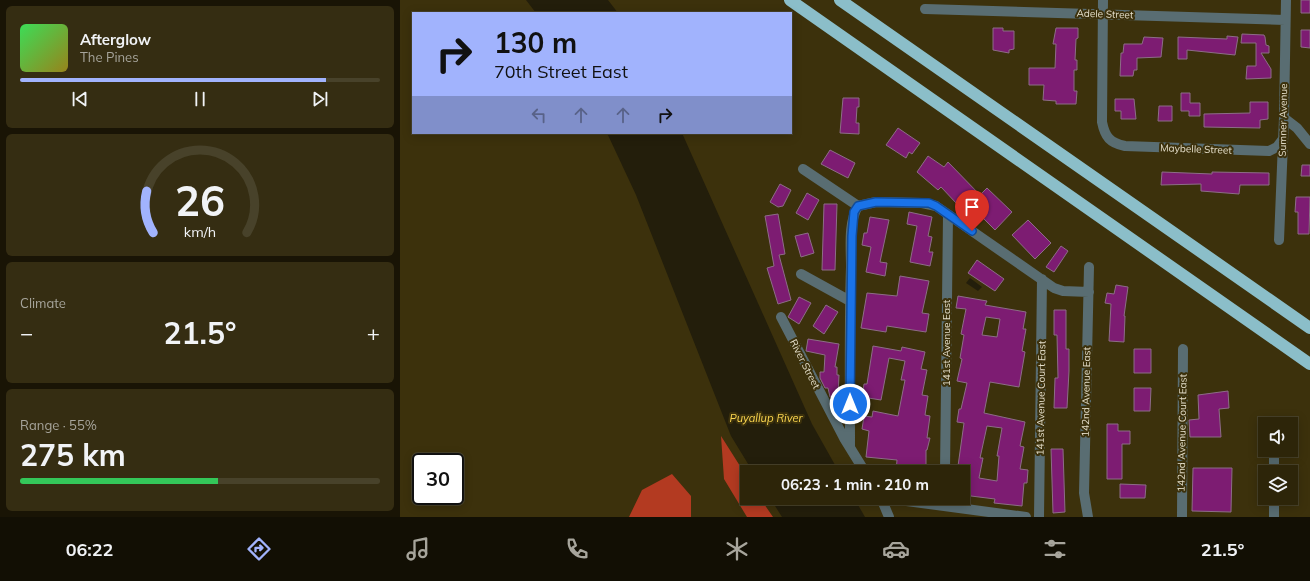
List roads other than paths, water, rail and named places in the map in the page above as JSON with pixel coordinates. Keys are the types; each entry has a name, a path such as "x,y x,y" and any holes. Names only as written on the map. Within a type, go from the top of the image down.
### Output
{"highway":[{"path":"790,0 1310,364"},
{"path":"840,0 1310,328"}],"street":[{"path":"1103,0 1103,14"},
{"name":"Sumner Avenue","path":"1279,240 1284,118 1286,0"},
{"name":"Adele Street","path":"925,9 1285,20"},
{"name":"Maybelle Street","path":"1103,14 1102,122 1106,138 1113,143 1125,146 1270,152 1278,147 1283,140"},
{"path":"1284,118 1297,128 1310,144"},
{"path":"803,170 858,206"},
{"path":"850,447 850,301 852,236 854,212 858,206 876,202 922,203 936,206 1054,288 1063,291 1089,292"},
{"name":"141st Avenue East","path":"945,465 948,214"},
{"name":"142nd Avenue East","path":"1088,517 1084,493 1089,267"},
{"path":"800,274 850,301"},
{"name":"141st Avenue Court East","path":"1039,517 1042,279"},
{"name":"River Street","path":"781,317 844,438 861,465"},
{"name":"142nd Avenue Court East","path":"1182,517 1183,349"},
{"path":"885,505 889,517"},
{"path":"961,505 1026,517"},
{"path":"1274,505 1274,517"}],"water":[{"path":"526,0 608,0 617,12 535,12"},
{"name":"Puyallup River","path":"607,134 682,134 812,424 835,465 749,465 731,436 636,195"},
{"path":"970,278 982,287 978,291 966,283"},
{"path":"774,505 858,505 865,517 782,517"}]}
